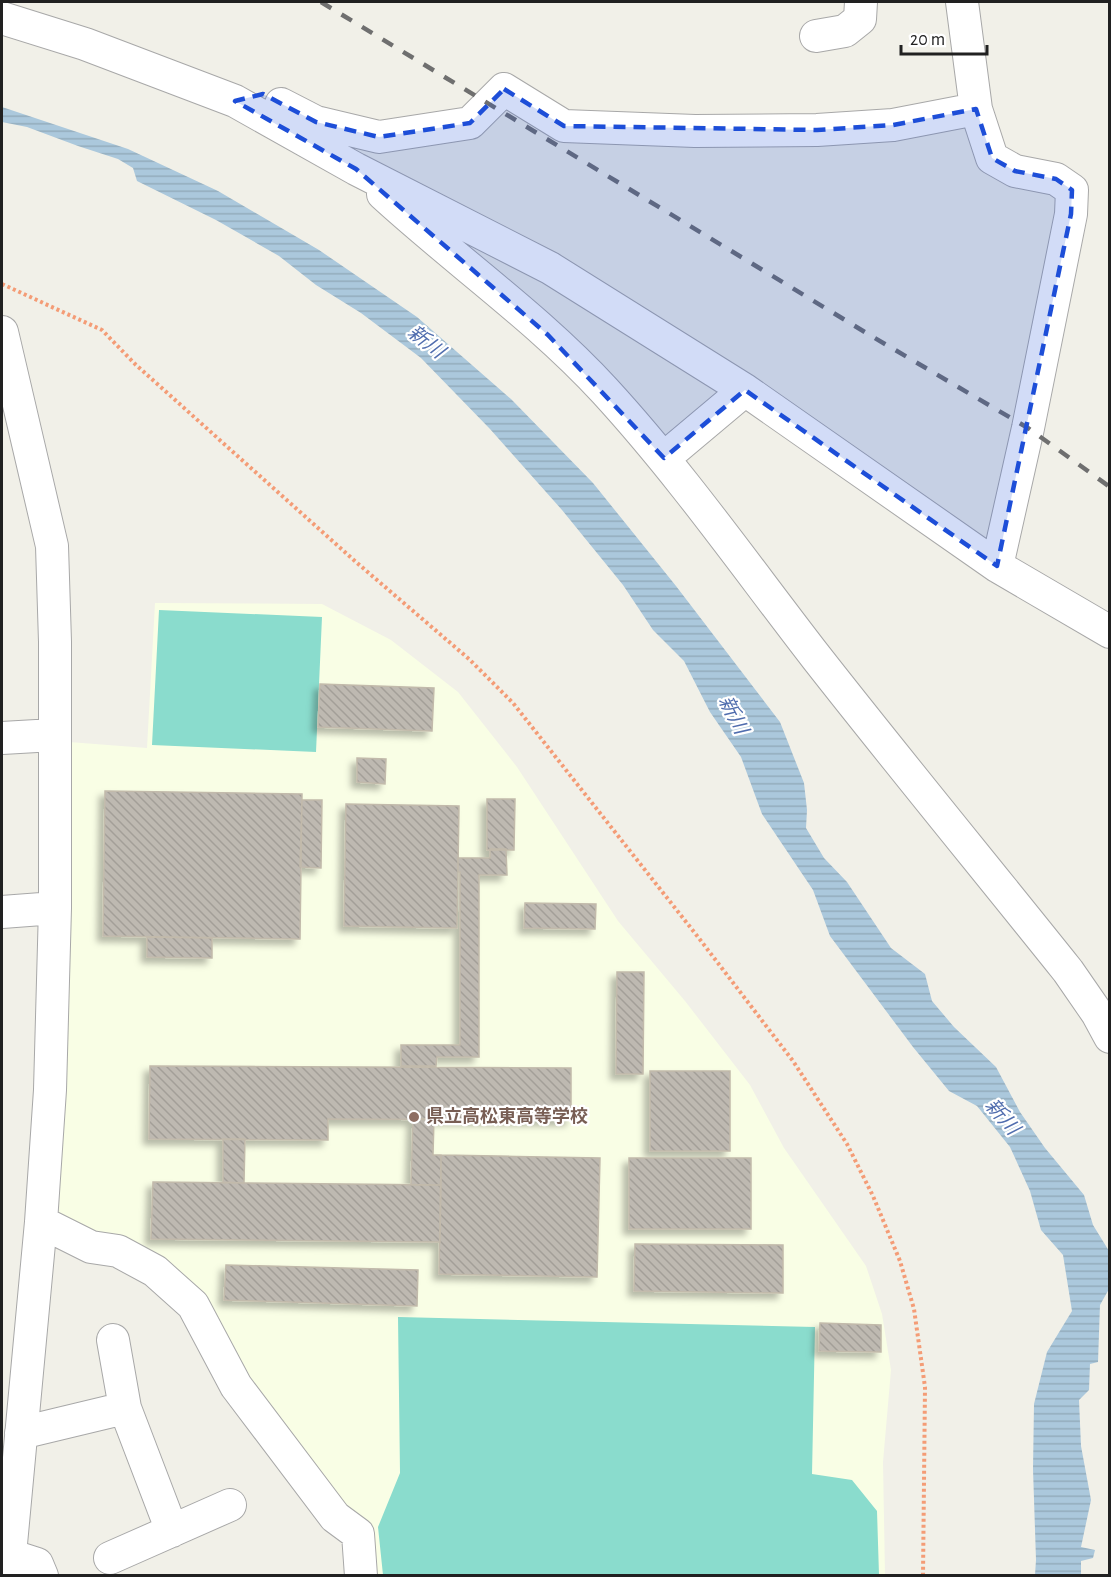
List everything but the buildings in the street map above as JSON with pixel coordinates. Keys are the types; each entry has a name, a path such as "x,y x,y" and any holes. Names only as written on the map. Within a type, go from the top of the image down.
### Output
{"street":[{"path":"816,36 845,31 860,19 861,2"},
{"path":"962,2 976,109 992,158 1015,171 1056,179 1072,190 1071,214 1065,248 997,566"},
{"path":"2,18 85,44 235,101 356,169 550,268 745,390 997,566 1110,632"},
{"path":"235,101 263,94 316,122 379,137 470,123 504,89 564,126 695,131 817,130 893,124 976,109"},
{"path":"356,169 423,231 548,335 604,390 664,458 818,659 1068,971 1097,1013 1110,1038"},
{"path":"2,332 52,546 55,642 55,908 50,1090 41,1222 21,1433 8,1502 8,1565 37,1564 42,1575"},
{"path":"664,458 745,390"},
{"path":"2,738 54,735"},
{"path":"2,912 55,908"},
{"path":"41,1222 91,1247 118,1251 155,1271 193,1305 236,1386 335,1517 358,1534 361,1575"},
{"path":"113,1340 125,1408 172,1530"},
{"path":"21,1433 125,1408"},
{"path":"110,1558 230,1505"}],"path":[{"path":"2,285 102,330 136,365 469,659 513,703 793,1061 847,1144 868,1186 900,1261 914,1309 925,1387 923,1575"}],"highlighted area":[{"path":"504,89 564,126 817,130 893,125 976,109 992,158 1015,171 1056,179 1072,190 1071,214 997,566 745,390 664,458 548,335 356,169 235,101 263,94 316,122 379,137 470,123"}],"shaded area":[{"name":"県立高松東高等学校","path":"155,603 322,604 391,640 458,692 517,767 618,921 685,1001 750,1085 784,1148 866,1266 882,1314 891,1370 883,1462 885,1575 374,1575 345,1514 197,1301 92,1243 59,1217 69,742 147,748"},
{"path":"159,610 322,617 316,752 152,745"},
{"path":"398,1317 815,1327 812,1474 852,1480 877,1511 879,1575 383,1575 378,1527 400,1473"}],"water":[{"name":"新川","path":"2,107 128,149 218,191 319,250 417,317 511,399 593,483 676,586 780,722 804,783 806,828 824,858 847,882 891,948 925,974 932,1001 954,1027 996,1067 1020,1112 1045,1148 1084,1195 1093,1225 1109,1251 1109,1289 1100,1305 1098,1362 1090,1364 1089,1390 1079,1400 1081,1446 1091,1500 1081,1547 1095,1550 1093,1558 1081,1561 1081,1575 1035,1575 1034,1404 1047,1352 1072,1311 1063,1255 1041,1230 1030,1191 1010,1147 977,1106 949,1091 830,936 813,890 762,814 741,757 710,712 684,661 653,630 623,585 562,510 490,429 421,358 361,313 316,285 279,256 216,220 137,181 133,168 118,159 27,127 2,122"}],"railway":[{"path":"321,2 873,337 1028,428 1110,487"}],"place":[{"name":"県立高松東高等学校","path":"414,1117"}]}
